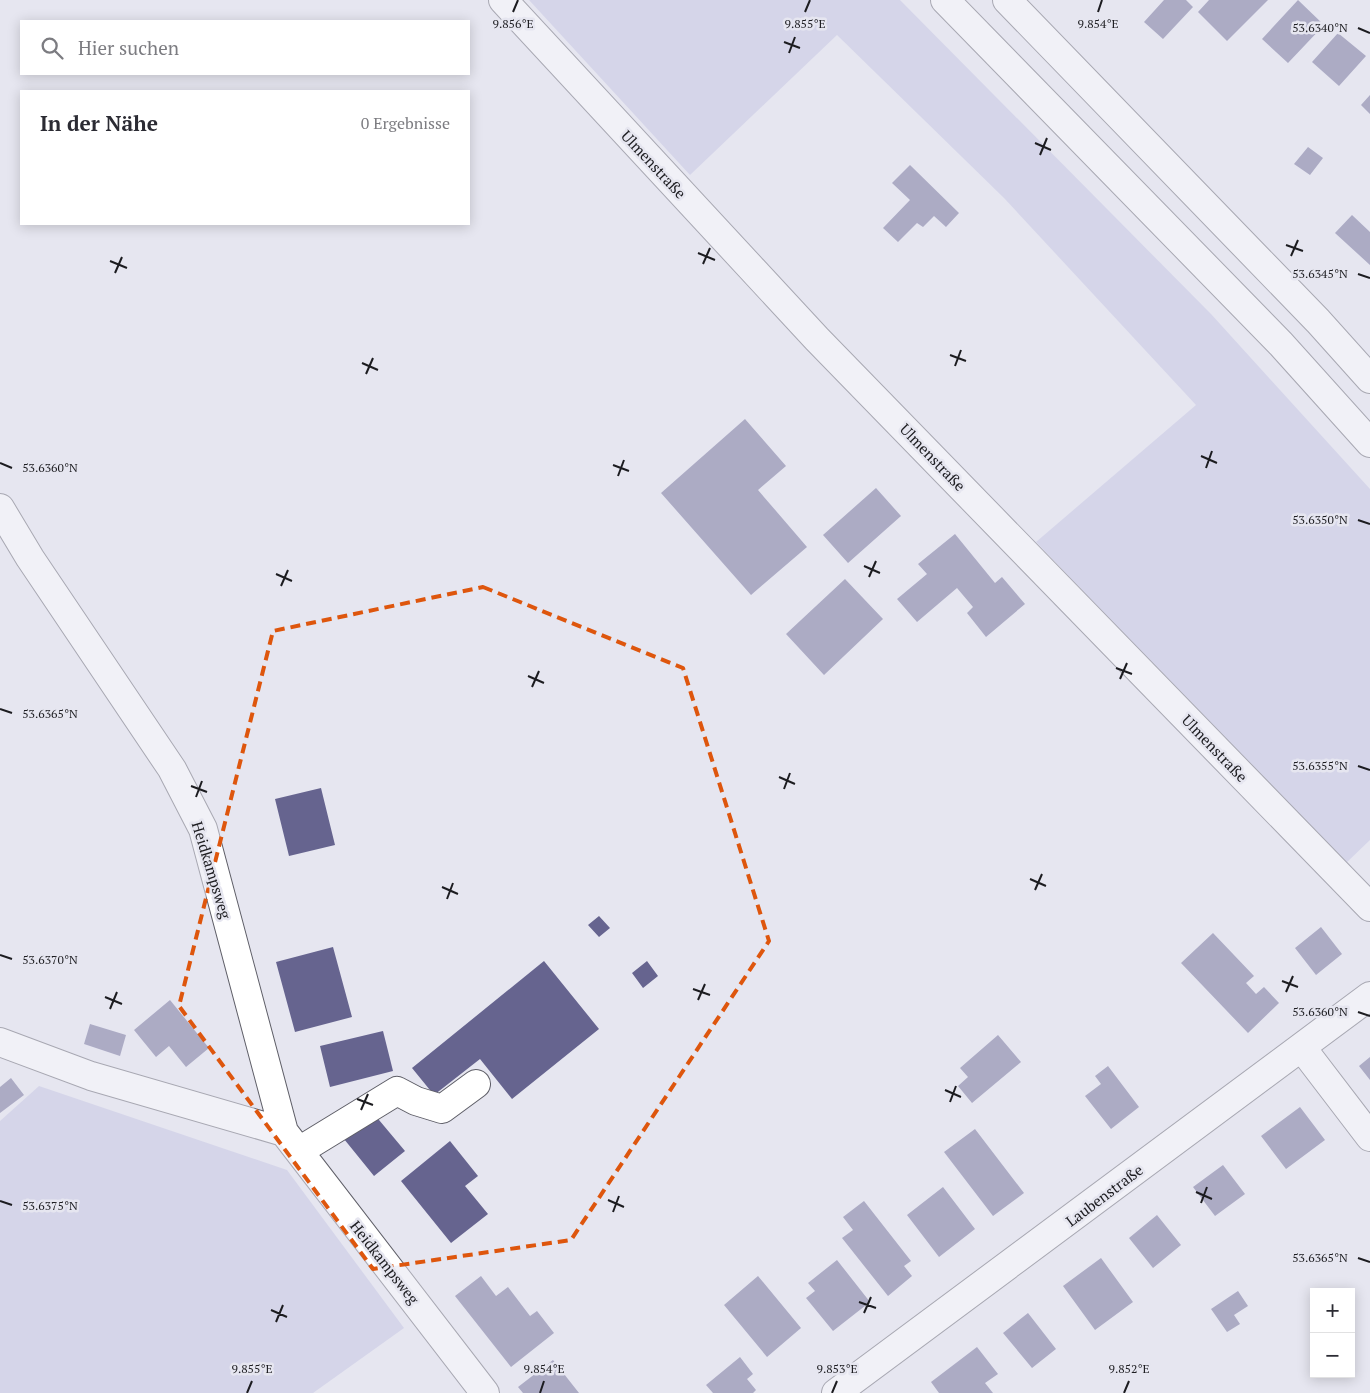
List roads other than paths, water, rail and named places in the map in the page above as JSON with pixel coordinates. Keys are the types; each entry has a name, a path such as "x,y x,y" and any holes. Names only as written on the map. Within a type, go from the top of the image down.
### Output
{"main road":[{"name":"Ulmenstraße","path":"504,0 817,338 1370,907"},
{"path":"945,0 1281,344 1370,443"},
{"path":"1007,0 1318,321 1370,379"},
{"name":"Heidkampsweg","path":"0,508 30,558 172,769 203,829 292,1141 485,1393"},
{"name":"Laubenstraße","path":"836,1393 1370,996"},
{"path":"1,1046 292,1141 397,1091 416,1101 442,1109 476,1084"},
{"path":"1302,1048 1370,1137"}]}
